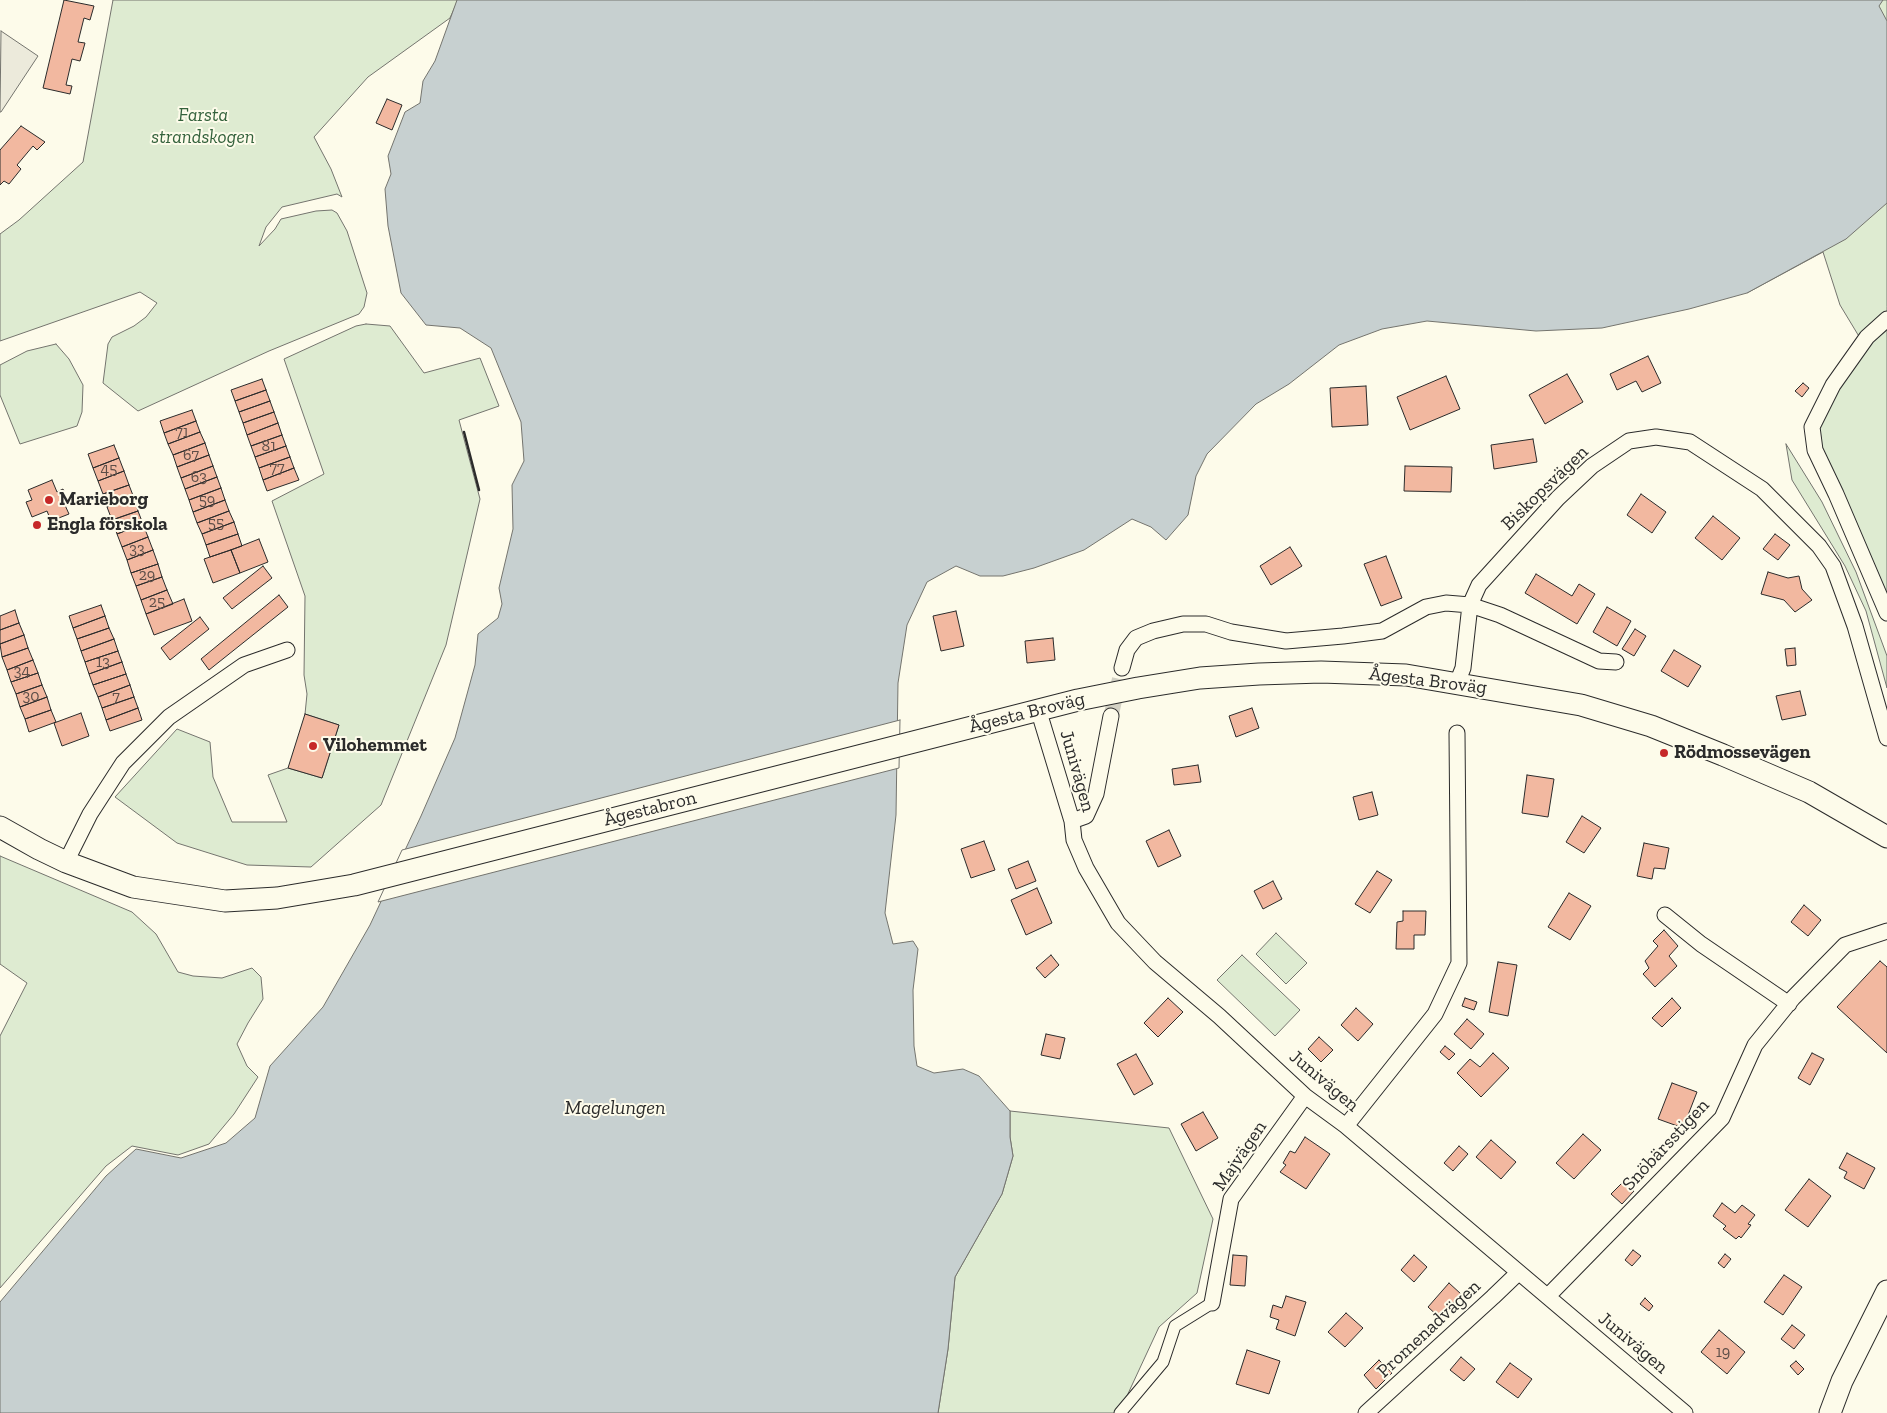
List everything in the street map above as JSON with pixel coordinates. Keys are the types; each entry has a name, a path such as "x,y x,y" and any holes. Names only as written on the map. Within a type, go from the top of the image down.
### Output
{"main road":[{"name":"Ågesta Broväg","path":"946,734 1038,709 1138,688 1200,678 1321,672 1406,675 1581,705 1651,726 1809,792 1887,837"},
{"name":"Ågestabron","path":"66,862 133,887 225,901 277,898 354,885 946,734"},
{"path":"0,827 66,862"},
{"path":"1830,1413 1842,1381 1887,1292"}],"street":[{"path":"1887,319 1867,337 1833,385 1812,427 1815,450 1887,613"},
{"name":"Biskopsvägen","path":"1457,683 1463,668 1470,605 1479,585 1558,498 1592,466 1629,441 1656,437 1690,442 1762,489 1818,546 1833,566 1855,626 1887,738"},
{"path":"1122,668 1127,650 1136,638 1153,631 1183,624 1206,624 1231,632 1286,640 1343,636 1382,631 1426,608 1446,603 1470,605 1500,615 1599,661 1616,662"},
{"path":"66,862 90,814 123,763 170,717 244,665 287,650"},
{"name":"Junivägen","path":"1038,709 1072,821 1074,840 1086,868 1118,923 1155,962 1219,1016 1305,1096 1346,1126 1685,1413"},
{"path":"1072,821 1086,816 1096,794 1110,716"},
{"path":"1346,1126 1435,1014 1459,963 1457,733"},
{"path":"1665,915 1701,944 1789,1004"},
{"name":"Snöbärsstigen","path":"1548,1296 1722,1118 1755,1045 1789,1004 1845,945 1887,931"},
{"name":"Majvägen","path":"1212,1303 1231,1199 1305,1096"},
{"name":"Promenadvägen","path":"1366,1413 1518,1273"},
{"path":"1120,1413 1163,1362 1175,1326 1212,1303"}],"green space":[{"name":"Farsta strandskogen","path":"113,0 458,0 450,18 368,77 314,137 331,169 342,197 337,194 282,207 266,227 259,246 275,229 281,219 316,211 332,210 337,213 347,231 367,293 364,307 359,314 269,351 138,411 103,383 108,344 112,337 134,326 146,317 157,303 140,292 0,341 0,234 19,220 83,162"},
{"path":"1807,0 1887,0 1887,613 1812,427 1863,343 1840,305 1823,252 1747,293"},
{"path":"366,324 390,326 424,373 480,358 499,406 459,420 480,499 446,645 381,805 311,867 247,865 177,843 115,797 177,729 210,742 213,777 232,822 287,822 268,775 288,768 322,778 339,725 305,714 307,694 304,675 305,596 272,501 324,474 284,359 356,326"},
{"path":"56,344 69,359 83,385 82,412 77,426 20,444 0,395 0,365 27,351"},
{"path":"1786,444 1822,502 1856,572 1887,656 1887,688 1866,611 1845,566 1792,480"},
{"path":"0,856 132,912 156,934 178,972 193,976 222,978 252,968 261,977 263,999 237,1044 247,1066 258,1077 234,1114 209,1144 178,1155 132,1146 106,1166 0,1288 0,1036 27,983 0,964"},
{"path":"1276,933 1307,963 1286,984 1256,954"},
{"path":"1242,955 1300,1010 1275,1036 1217,980"},
{"path":"1010,1111 1169,1128 1213,1219 1197,1293 1159,1327 1119,1413 938,1413 948,1349 955,1277 1002,1194 1013,1156 1010,1137"}],"shaded area":[{"path":"1,31 38,56 0,112"}],"water":[{"name":"Magelungen","path":"457,0 1883,0 1879,6 1887,21 1887,203 1846,239 1747,293 1689,309 1602,328 1536,331 1427,321 1382,329 1339,345 1289,384 1256,404 1207,454 1196,476 1188,515 1166,540 1151,527 1132,519 1084,550 1034,568 1003,576 980,576 956,566 927,582 907,625 898,683 896,815 885,913 893,944 913,941 918,949 913,990 914,1046 917,1066 934,1073 963,1069 979,1076 1010,1111 1010,1137 1013,1156 1002,1194 955,1277 948,1349 938,1413 0,1413 0,1302 106,1176 136,1149 181,1158 226,1143 255,1118 270,1066 323,1007 370,925 455,738 475,665 478,634 498,618 502,604 499,588 513,529 512,485 524,461 521,422 491,348 460,328 426,325 401,293 388,226 385,189 391,174 388,156 405,112 420,103 423,81 435,61"}],"pier":[{"path":"900,720 899,768 378,902 402,850"}],"building":[{"path":"64,0 94,6 90,20 84,18 78,42 85,43 80,61 72,59 66,85 72,86 70,94 43,88"},
{"path":"387,99 402,105 392,130 376,123"},
{"path":"21,126 45,142 37,150 33,146 17,165 21,169 9,184 4,181 0,185 0,150"},
{"path":"1648,356 1661,383 1642,392 1636,381 1617,390 1610,374"},
{"path":"1567,374 1583,402 1545,424 1529,395"},
{"path":"1446,376 1460,409 1410,430 1397,397"},
{"path":"262,379 266,390 235,401 231,390"},
{"path":"1803,383 1809,388 1802,397 1795,391"},
{"path":"1366,386 1368,425 1332,427 1330,388"},
{"path":"266,390 270,401 239,412 235,401"},
{"path":"270,401 274,412 243,423 239,412"},
{"path":"192,410 196,421 164,433 160,421"},
{"path":"274,412 278,423 247,435 243,423"},
{"path":"196,421 200,432 168,444 164,433"},
{"path":"278,423 282,435 251,446 247,435"},
{"path":"200,432 205,443 173,455 168,444"},
{"path":"282,435 286,446 255,457 251,446"},
{"path":"1533,439 1537,462 1494,469 1491,445"},
{"path":"205,443 209,455 177,467 173,455"},
{"path":"114,445 119,458 93,468 88,454"},
{"path":"286,446 290,457 259,468 255,457"},
{"path":"209,455 213,466 181,478 177,467"},
{"path":"290,457 294,468 263,480 259,468"},
{"path":"119,458 124,471 98,481 93,468"},
{"path":"213,466 217,477 185,489 181,478"},
{"path":"1405,466 1452,467 1451,492 1404,491"},
{"path":"294,468 299,480 267,491 263,480"},
{"path":"124,471 129,485 103,494 98,481"},
{"path":"217,477 221,488 189,500 185,489"},
{"name":"Marieborg","path":"52,480 57,492 63,489 68,501 64,503 69,514 51,521 47,511 32,517 26,502 32,500 28,490"},
{"path":"129,485 134,498 107,507 103,494"},
{"path":"221,488 225,500 193,512 189,500"},
{"path":"1641,494 1666,512 1652,533 1627,515"},
{"path":"134,498 138,511 112,520 107,507"},
{"path":"225,500 229,511 197,523 193,512"},
{"path":"138,511 143,524 117,534 112,520"},
{"path":"229,511 234,522 202,534 197,523"},
{"path":"1713,516 1740,538 1722,560 1695,538"},
{"path":"234,522 238,534 206,545 202,534"},
{"path":"143,524 148,537 122,547 117,534"},
{"path":"238,534 242,546 210,557 206,545"},
{"path":"1775,534 1790,545 1778,560 1763,549"},
{"path":"148,537 153,550 127,560 122,547"},
{"path":"259,539 268,562 240,573 231,550"},
{"path":"1290,547 1302,566 1271,585 1260,566"},
{"path":"153,550 158,564 131,573 127,560"},
{"path":"231,550 240,573 213,583 204,559"},
{"path":"1386,556 1402,598 1381,606 1364,564"},
{"path":"158,564 162,577 136,586 131,573"},
{"path":"263,566 272,578 232,609 223,598"},
{"path":"1768,572 1788,578 1799,576 1802,589 1812,600 1795,612 1784,600 1761,594"},
{"path":"1536,574 1572,596 1579,584 1595,594 1577,624 1525,593"},
{"path":"162,577 167,590 141,600 136,586"},
{"path":"167,590 173,604 146,614 141,600"},
{"path":"279,595 288,607 209,670 201,659"},
{"path":"184,599 192,621 154,635 146,614"},
{"path":"101,605 105,616 73,628 69,616"},
{"path":"1607,607 1631,621 1617,646 1593,632"},
{"path":"15,610 19,623 0,630 0,616"},
{"path":"956,611 964,646 941,651 933,616"},
{"path":"105,616 109,628 77,639 73,628"},
{"path":"200,617 209,629 170,660 161,648"},
{"path":"19,623 24,635 0,644 0,630"},
{"path":"109,628 114,639 81,651 77,639"},
{"path":"1635,629 1646,636 1634,656 1622,649"},
{"path":"24,635 28,648 2,657 0,644"},
{"path":"1053,638 1055,660 1027,663 1025,641"},
{"path":"114,639 118,651 85,662 81,651"},
{"path":"28,648 33,660 7,670 2,657"},
{"path":"1795,648 1796,665 1787,666 1785,649"},
{"path":"1674,650 1701,666 1688,687 1661,671"},
{"path":"118,651 122,662 89,674 85,662"},
{"path":"33,660 38,673 11,682 7,670"},
{"path":"122,662 126,674 93,685 89,674"},
{"path":"38,673 42,685 16,694 11,682"},
{"path":"126,674 130,685 98,697 93,685"},
{"path":"42,685 47,697 20,707 16,694"},
{"path":"130,685 134,697 102,708 98,697"},
{"path":"1800,691 1806,715 1782,720 1776,696"},
{"path":"47,697 51,710 25,719 20,707"},
{"path":"134,697 138,708 106,720 102,708"},
{"path":"138,708 142,720 110,731 106,720"},
{"path":"1252,708 1259,728 1236,737 1229,716"},
{"path":"51,710 56,722 29,732 25,719"},
{"path":"81,713 89,736 62,746 54,723"},
{"name":"Vilohemmet","path":"305,714 339,725 322,778 288,768"},
{"path":"1198,765 1201,782 1174,785 1172,769"},
{"path":"1527,775 1554,779 1548,817 1522,813"},
{"path":"1372,792 1378,815 1359,820 1353,797"},
{"path":"1582,816 1601,828 1584,853 1566,842"},
{"path":"1169,830 1181,856 1158,867 1146,841"},
{"path":"984,841 995,870 971,878 961,849"},
{"path":"1644,843 1669,848 1665,869 1654,868 1652,879 1637,876"},
{"path":"1028,861 1036,881 1016,889 1008,869"},
{"path":"1377,871 1392,880 1370,913 1355,904"},
{"path":"1273,881 1282,899 1263,909 1254,891"},
{"path":"1037,888 1052,923 1026,935 1011,900"},
{"path":"1569,893 1591,906 1570,940 1548,927"},
{"path":"1804,905 1821,920 1808,936 1791,922"},
{"path":"1403,911 1426,911 1425,935 1414,935 1414,949 1396,949 1397,922 1403,921"},
{"path":"1664,930 1678,946 1669,956 1677,966 1655,987 1643,974 1649,968 1645,961 1658,946 1653,941"},
{"path":"1051,955 1059,965 1045,978 1036,968"},
{"path":"1880,961 1887,967 1887,1053 1837,1007"},
{"path":"1498,962 1517,965 1508,1016 1489,1012"},
{"path":"1168,998 1183,1012 1158,1037 1144,1023"},
{"path":"1465,998 1477,1002 1474,1010 1462,1006"},
{"path":"1672,998 1681,1008 1662,1027 1652,1018"},
{"path":"1356,1008 1373,1024 1358,1041 1341,1025"},
{"path":"1467,1019 1484,1034 1471,1049 1454,1034"},
{"path":"1046,1034 1065,1038 1060,1059 1041,1055"},
{"path":"1319,1037 1333,1050 1321,1062 1308,1049"},
{"path":"1445,1046 1455,1054 1449,1060 1440,1052"},
{"path":"1493,1053 1509,1068 1481,1097 1457,1073 1470,1059 1480,1067"},
{"path":"1812,1053 1824,1059 1810,1085 1798,1078"},
{"path":"1136,1054 1153,1084 1134,1095 1117,1064"},
{"path":"1672,1083 1697,1092 1683,1128 1658,1119"},
{"path":"1203,1112 1218,1138 1196,1151 1181,1124"},
{"path":"1583,1134 1601,1150 1574,1179 1556,1163"},
{"path":"1305,1137 1330,1154 1306,1189 1280,1172 1286,1165 1283,1163 1290,1151 1295,1153"},
{"path":"1491,1140 1516,1162 1501,1179 1476,1157"},
{"path":"1459,1146 1468,1154 1453,1171 1444,1163"},
{"path":"1847,1153 1875,1168 1864,1189 1844,1178 1847,1172 1839,1168"},
{"path":"1809,1179 1831,1196 1808,1227 1785,1210"},
{"path":"1624,1181 1634,1191 1622,1204 1611,1194"},
{"path":"1722,1203 1735,1213 1742,1205 1755,1215 1748,1224 1751,1225 1741,1238 1739,1236 1736,1239 1723,1229 1726,1226 1713,1216"},
{"path":"1633,1250 1641,1256 1632,1266 1625,1260"},
{"path":"1725,1254 1731,1259 1724,1268 1718,1263"},
{"path":"1233,1255 1247,1256 1245,1286 1230,1285"},
{"path":"1414,1255 1427,1267 1414,1282 1401,1270"},
{"path":"1784,1275 1802,1287 1783,1315 1764,1302"},
{"path":"1449,1283 1461,1294 1440,1318 1428,1307"},
{"path":"1286,1296 1306,1302 1295,1336 1276,1329 1279,1320 1270,1317 1273,1305 1282,1308"},
{"path":"1645,1298 1653,1306 1649,1311 1640,1304"},
{"path":"1346,1313 1363,1328 1345,1347 1328,1332"},
{"path":"1792,1325 1805,1335 1794,1349 1781,1339"},
{"path":"1719,1330 1745,1352 1727,1374 1701,1352"},
{"path":"1247,1350 1280,1361 1269,1394 1236,1384"},
{"path":"1461,1357 1475,1369 1464,1381 1450,1370"},
{"path":"1379,1360 1392,1373 1376,1389 1364,1375"},
{"path":"1796,1361 1804,1369 1798,1375 1790,1366"},
{"path":"1510,1363 1532,1379 1518,1398 1496,1382"}],"tunnel":[{"path":"1111,716 1122,668"}],"wall":[{"path":"464,432 479,490"}],"place":[{"name":"Marieborg","path":"49,500"},
{"name":"Engla förskola","path":"37,525"},
{"name":"Vilohemmet","path":"313,746"},
{"name":"Rödmossevägen","path":"1664,753"}]}
